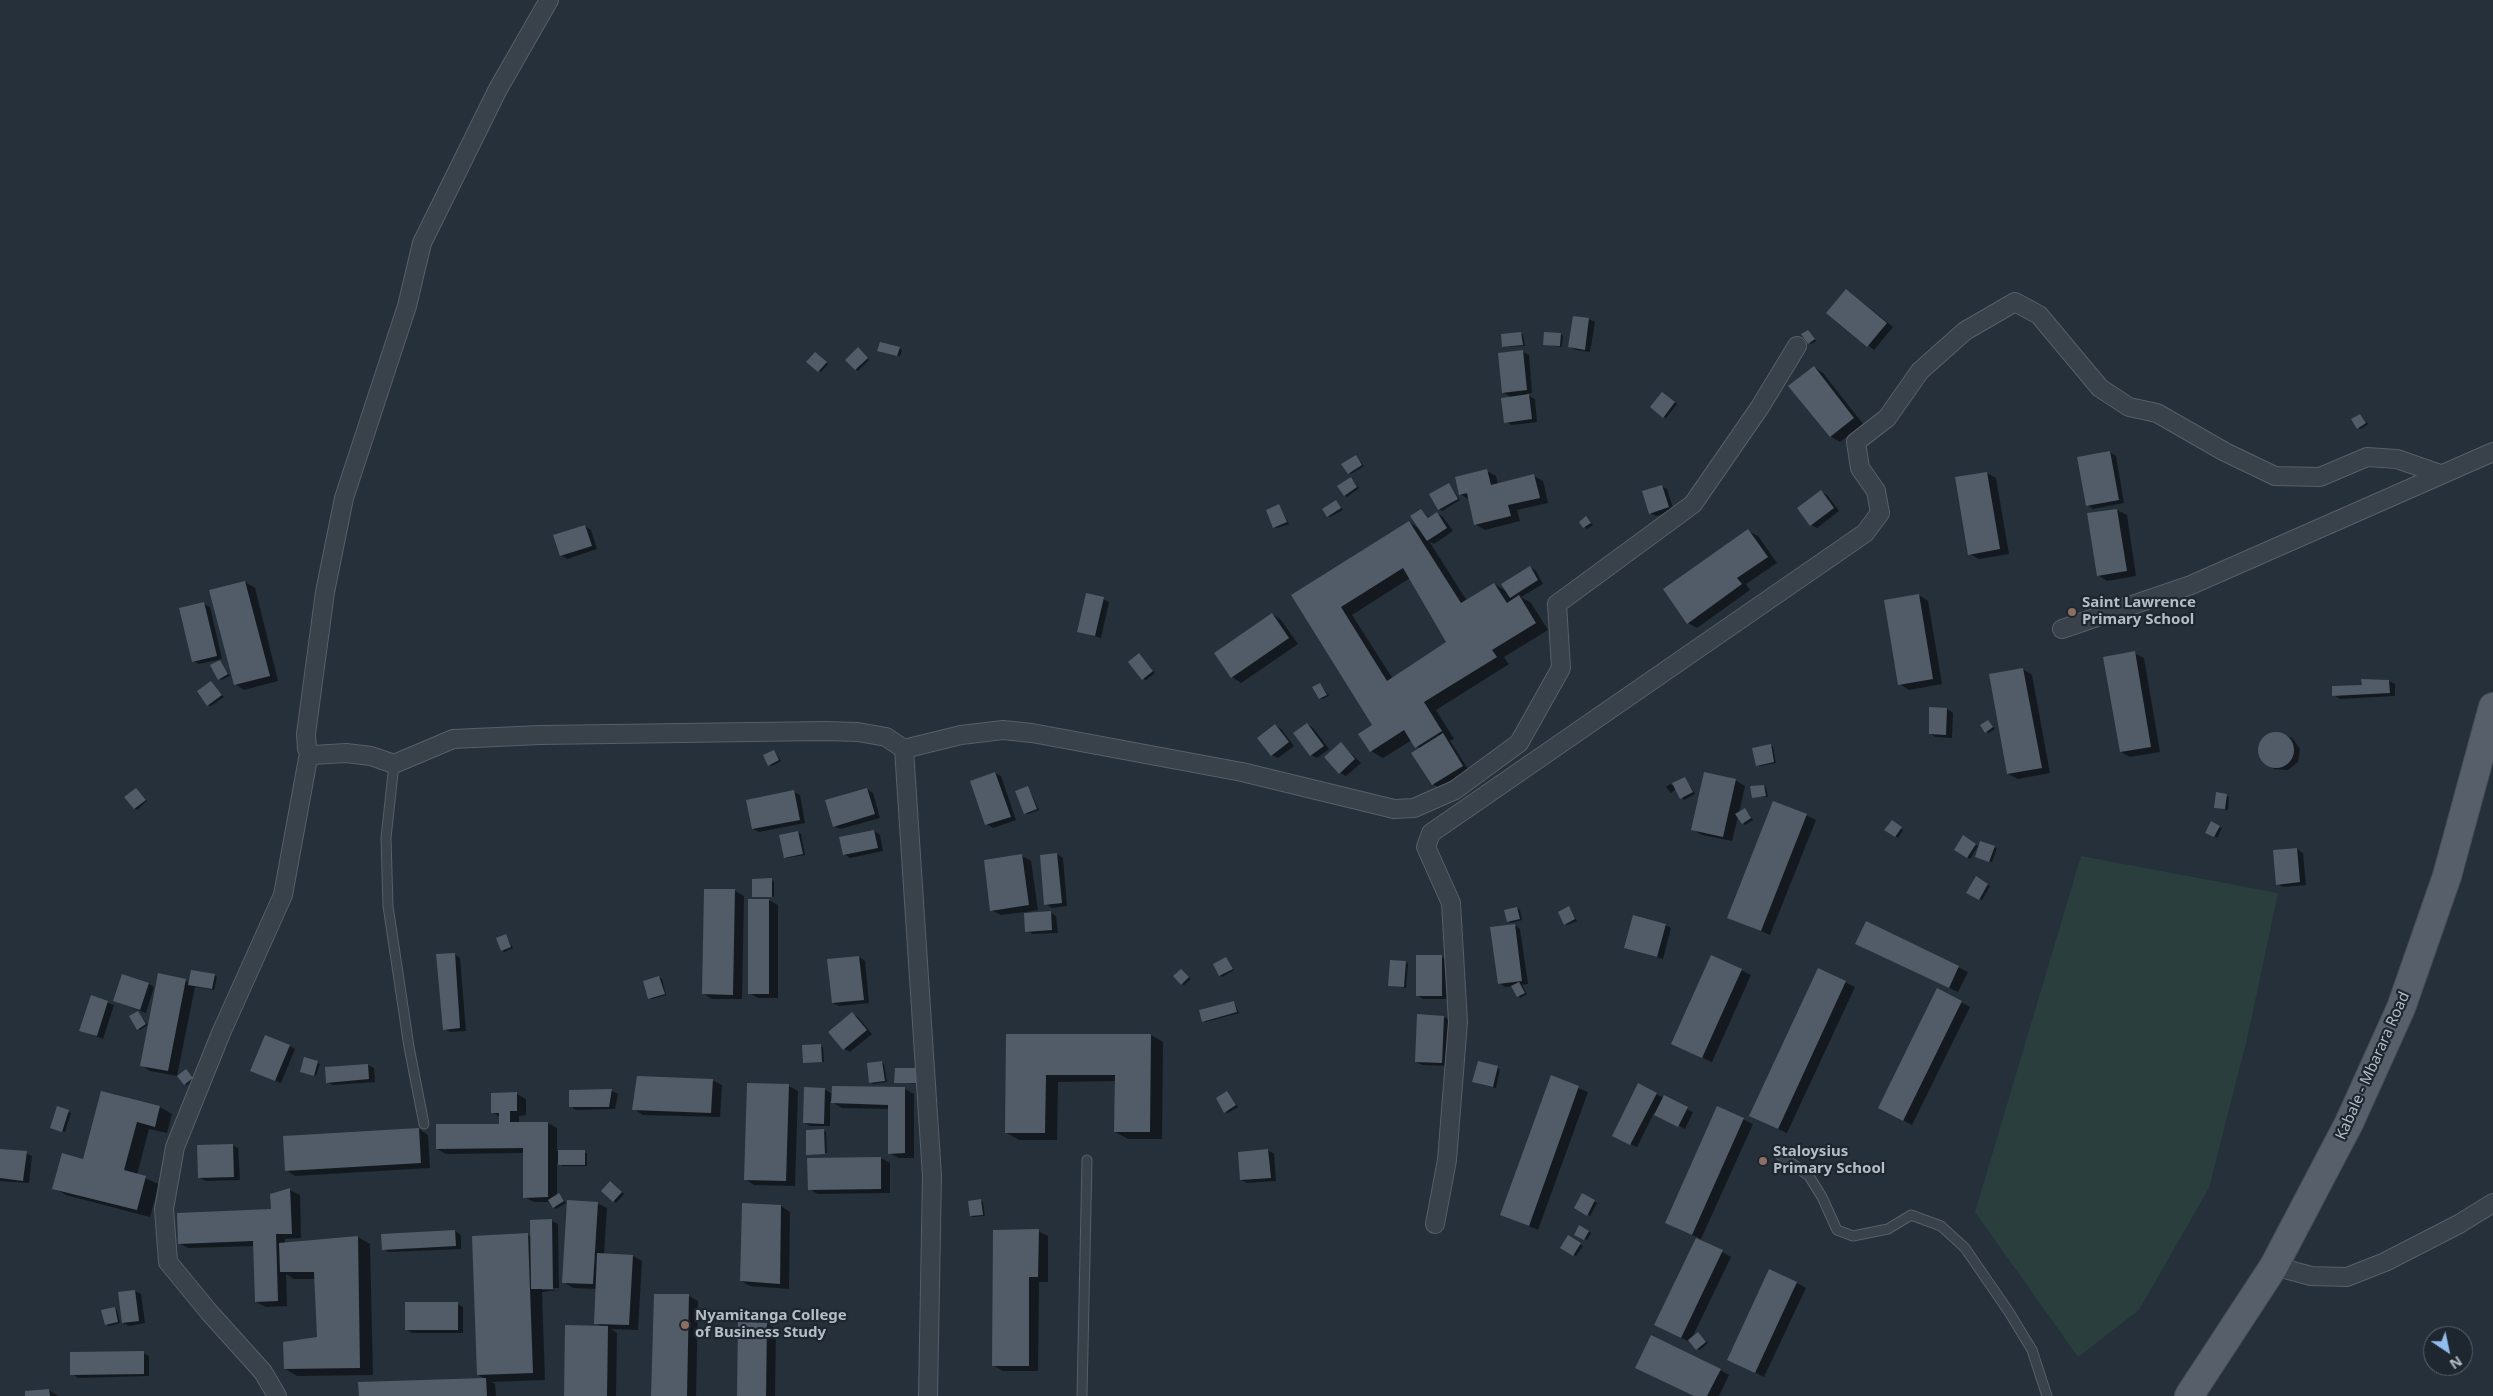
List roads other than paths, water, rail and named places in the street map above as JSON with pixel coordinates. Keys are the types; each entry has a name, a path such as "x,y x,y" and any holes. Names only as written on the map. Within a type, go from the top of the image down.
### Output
{"main road":[{"name":"Kabale - Mbarara Road","path":"2194,1395 2274,1266 2349,1123 2401,1008 2447,876 2493,707"}],"street":[{"path":"276,1396 263,1372 209,1312 168,1262 164,1209 175,1147 222,1033 283,895 309,753 306,734 325,592 344,498 407,306 422,243 498,89 549,0"},
{"path":"1434,1224 1447,1160 1458,1022 1452,903 1426,847 1430,833 1865,534 1880,513 1876,491 1860,468 1856,442 1887,418 1920,371 1966,331 2015,302 2039,315 2100,388 2129,407 2157,413 2218,448 2275,476 2320,477 2367,457 2397,459 2440,474"},
{"path":"309,753 326,756 346,753 371,756 394,764 453,739 540,735 858,732 886,737 904,749 960,735 1003,730 1032,733 1242,772 1394,809 1414,808 1435,801 1455,790 1518,743 1561,668 1557,604 1693,504 1760,406 1798,346"},
{"path":"2062,629 2191,585 2493,452"},
{"path":"904,749 932,1176 928,1396"},
{"path":"2274,1266 2311,1276 2348,1277 2385,1262 2459,1224 2493,1203"}],"lane":[{"path":"394,764 386,838 388,906 409,1046 424,1124"},
{"path":"1778,1154 1809,1176 1837,1230 1854,1236 1888,1229 1911,1215 1941,1226 1965,1248 2014,1320 2032,1350 2047,1396"},
{"path":"1082,1396 1087,1160"}],"place":[{"name":"Saint Lawrence Primary School","path":"2072,612"},
{"name":"Staloysius Primary School","path":"1763,1161"},
{"name":"Nyamitanga College of Business Study","path":"685,1325"}]}
